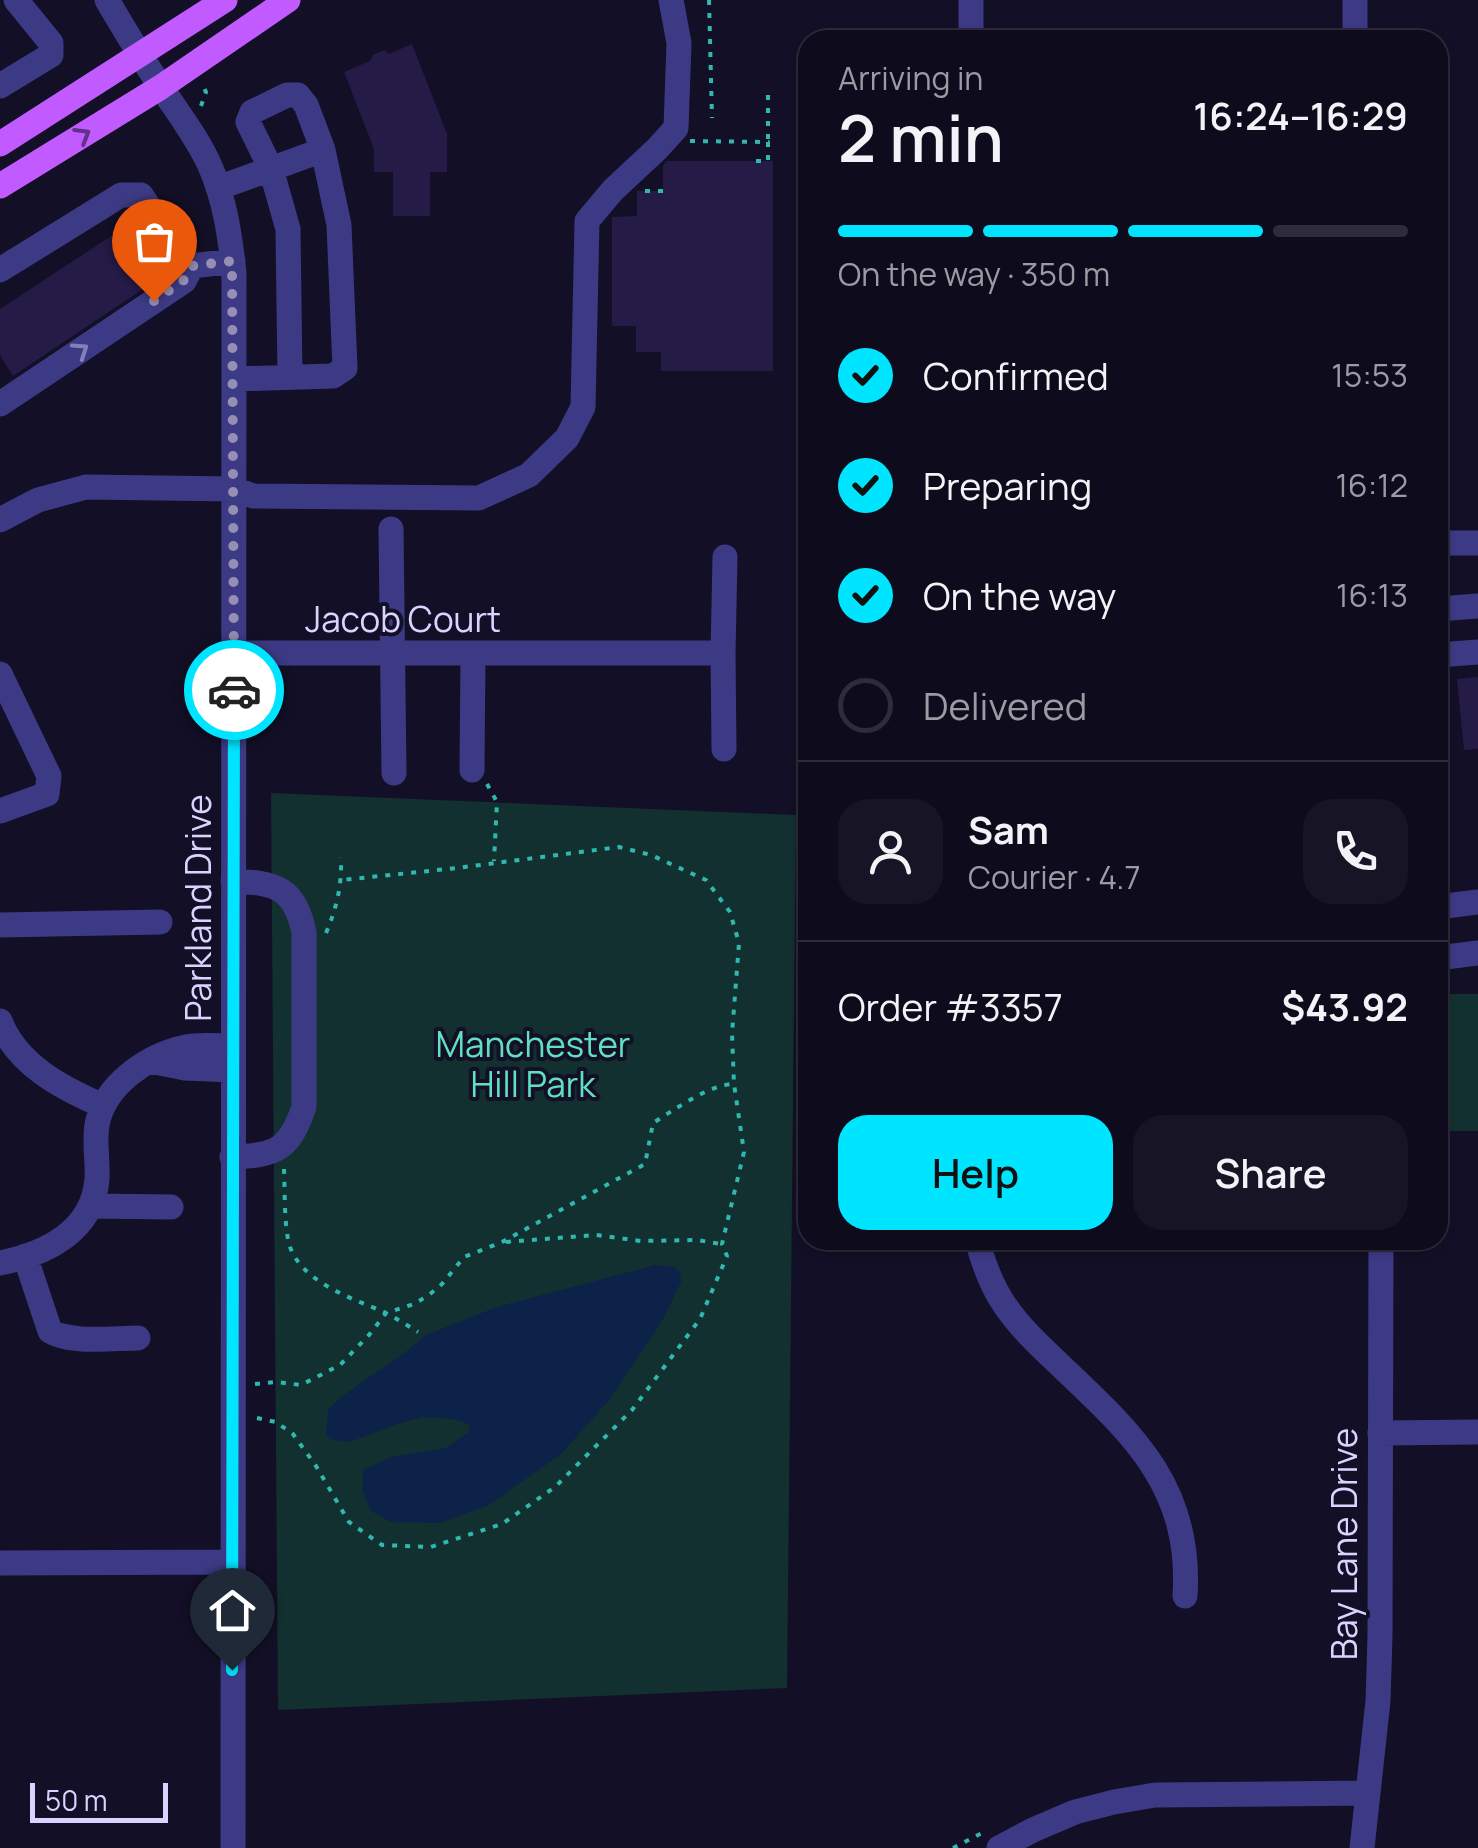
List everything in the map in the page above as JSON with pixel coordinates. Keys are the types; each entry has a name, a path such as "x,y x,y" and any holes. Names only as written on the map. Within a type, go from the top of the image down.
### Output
{"main road":[{"path":"0,144 225,0"},
{"path":"0,186 161,87 288,0"}],"street":[{"path":"0,86 52,55 51,43 16,0"},
{"name":"Parkland Drive","path":"107,0 210,166 231,239 232,1848"},
{"path":"0,520 38,500 86,487 234,489 253,496 479,498 529,475 567,438 583,408 587,221 676,128 680,43 671,0"},
{"path":"971,30 972,0"},
{"path":"1355,30 1356,0"},
{"path":"234,378 290,377 333,376 344,368 339,225 323,150 298,94 288,94 252,112 248,122 271,168 288,229 290,377"},
{"path":"218,188 323,150"},
{"path":"0,270 121,195 141,195 192,266"},
{"path":"192,266 232,261"},
{"path":"0,404 184,280 192,266"},
{"path":"391,529 394,773"},
{"path":"1448,543 1478,543"},
{"path":"724,556 724,749"},
{"path":"1448,608 1478,606"},
{"path":"1448,654 1478,652"},
{"name":"Jacob Court","path":"234,653 723,653"},
{"path":"472,654 472,770"},
{"path":"0,674 49,776 47,794 0,811"},
{"path":"232,882 271,886 287,894 299,910 304,938 304,1107 297,1129 283,1146 264,1156 232,1156"},
{"path":"1448,906 1478,902"},
{"path":"0,925 160,922"},
{"path":"1448,957 1478,953"},
{"path":"0,1021 22,1056 72,1092 103,1106"},
{"path":"138,1338 57,1336 50,1331 12,1259 44,1250 66,1237 82,1220 96,1189 97,1127 103,1106 123,1080 150,1061 185,1068 232,1058"},
{"path":"90,1206 171,1206"},
{"path":"981,1250 995,1288 1019,1323 1122,1424 1158,1475 1181,1531 1185,1596"},
{"name":"Bay Lane Drive","path":"1362,1848 1378,1700 1381,1250"},
{"path":"1380,1432 1478,1432"},
{"path":"0,1563 232,1562"},
{"path":"999,1848 1075,1812 1114,1802 1155,1796 1368,1793"}],"path":[{"path":"709,0 712,118"},
{"path":"752,162 768,162 768,96"},
{"path":"680,142 768,142"},
{"path":"472,770 481,776 497,802 494,862"},
{"path":"252,1416 276,1422 293,1434 348,1522 382,1544 430,1547 502,1524 555,1488 632,1410 700,1318 727,1256 722,1244 744,1152 734,1084 732,1034 739,943 730,912 706,880 651,855 619,847 342,880"},
{"path":"304,938 325,937 337,906 341,857"},
{"path":"252,1384 301,1385 340,1365 386,1313 414,1304 442,1284 464,1257 502,1242 645,1164 653,1123 692,1100 734,1084"},
{"path":"283,1146 288,1242 294,1257 329,1287 418,1332"},
{"path":"502,1242 596,1236 722,1244"}],"green space":[{"name":"Manchester Hill Park","path":"271,793 796,815 787,1688 278,1710"},
{"path":"1448,994 1478,994 1478,1131 1448,1131"}],"water":[{"path":"656,1265 673,1267 680,1272 681,1282 661,1323 608,1401 561,1454 489,1505 440,1523 391,1522 371,1511 362,1489 363,1470 391,1457 446,1448 469,1432 469,1424 424,1417 350,1442 329,1439 328,1409 426,1335 497,1307"}],"building":[{"path":"412,44 447,134 447,172 430,172 430,216 393,216 393,172 374,172 374,149 344,72 384,50 389,54"},
{"path":"667,161 773,161 773,371 661,371 661,352 636,352 636,326 612,326 612,217 637,216 637,191 663,191 663,166"},
{"path":"131,223 164,275 13,376 0,355 0,309"},
{"path":"1478,677 1478,749 1464,750 1457,679"}],"way so far":[{"path":"154,301 184,280 192,266 232,261 234,690"}],"route":[{"path":"232,1670 234,690"}]}
